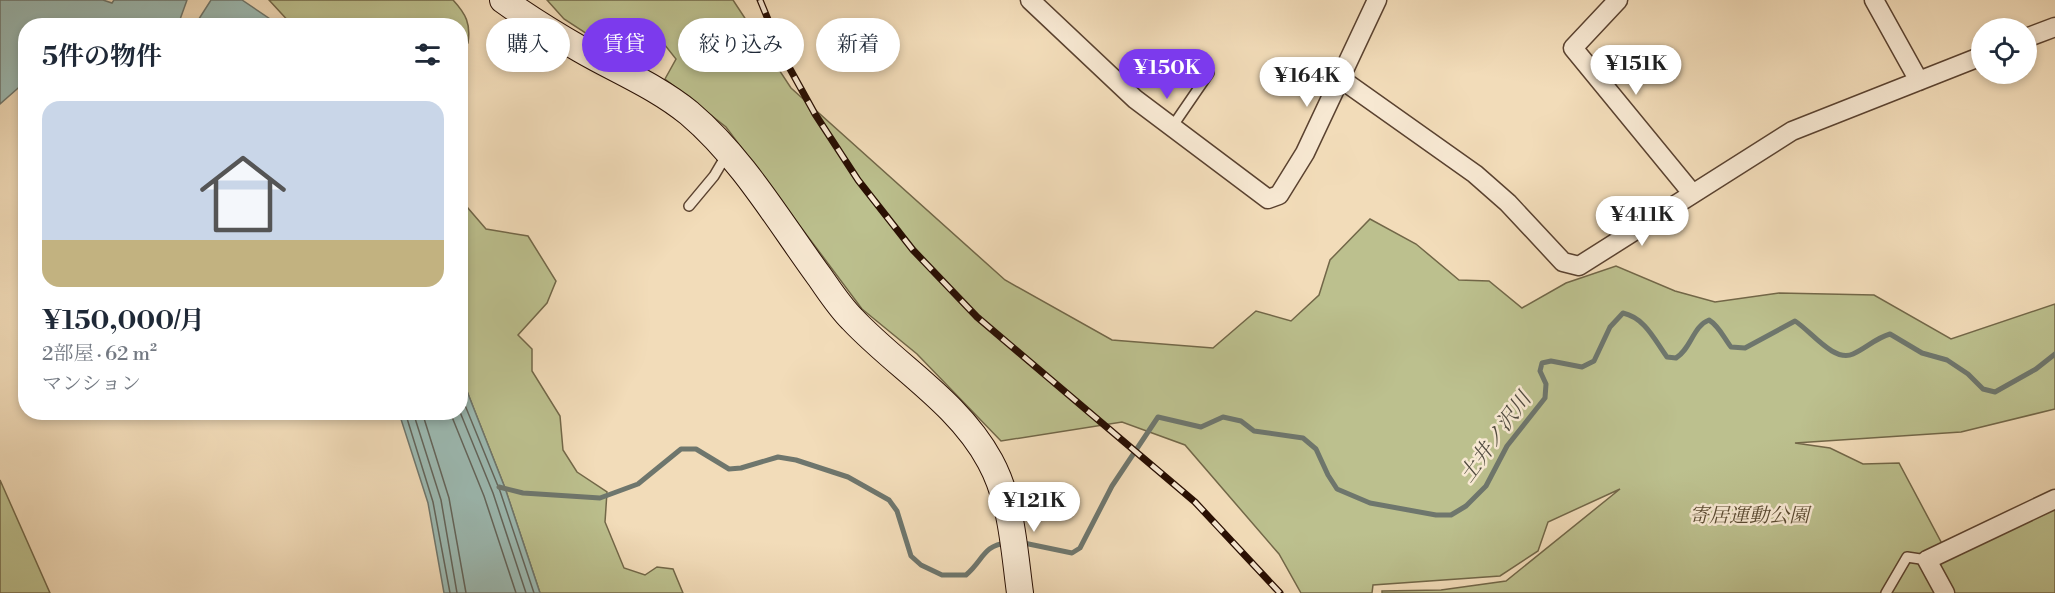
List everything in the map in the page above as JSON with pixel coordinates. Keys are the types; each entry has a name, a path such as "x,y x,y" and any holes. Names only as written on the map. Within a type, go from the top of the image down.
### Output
{"street":[{"path":"503,0 579,49 645,84 686,111 716,137 851,318 941,400 980,442 1004,494 1020,593"},
{"path":"1030,0 1135,99 1268,199 1279,195 1305,153 1377,0"},
{"path":"1618,0 1573,48 1692,193"},
{"path":"1874,0 1919,81"},
{"path":"2037,34 2055,27"},
{"path":"1341,79 1475,174 1508,203 1563,262 1579,266 1792,131 1971,60"},
{"path":"1945,593 1927,560 2055,499"}],"lane":[{"path":"1172,127 1209,73"},
{"path":"689,206 714,176 728,152"},
{"path":"1886,593 1907,557 1927,560"}],"green space":[{"path":"269,0 453,0 465,18 286,18"},
{"name":"寄居運動公園","path":"547,0 733,0 745,18 678,18 678,72 780,72 791,88 1005,280 1112,340 1213,348 1256,311 1291,321 1319,295 1330,260 1370,219 1416,244 1459,280 1489,281 1522,308 1566,283 1616,266 1675,291 1715,302 1779,293 1874,295 1951,339 2055,304 2055,409 1961,432 1795,443 1830,448 1863,464 1899,463 1947,553 2055,503 2055,593 1382,593 1382,591 1441,590 1506,581 1620,489 1548,522 1538,551 1500,576 1373,585 1372,593 1301,593 1279,554 1185,445 1122,422 1001,441 917,354 862,309 726,127 665,79 676,59 666,46 666,18 582,18 582,31 570,23 570,18 563,18"},
{"path":"468,208 486,229 528,236 556,281 547,303 518,335 532,349 532,371 560,416 563,450 577,472 607,492 605,522 624,568 645,575 657,567 673,569 683,593 540,593 505,488 468,394"},
{"path":"0,480 50,593 0,593"}],"water":[{"path":"0,0 103,0 112,3 114,0 187,0 181,18 18,18 18,88 0,104"},
{"path":"211,0 242,0 269,18 199,18"},
{"path":"468,394 505,488 540,593 444,593 428,503 401,420 468,420"}],"waterway":[{"name":"土井ノ沢川","path":"1019,542 1072,553 1080,548 1112,486 1158,417 1201,427 1223,417 1241,421 1254,431 1303,438 1316,449 1337,489 1370,503 1436,515 1451,515 1466,506 1486,486 1507,446 1545,398 1546,384 1540,371 1542,363 1551,361 1582,367 1594,361 1610,327 1623,313 1643,324 1667,357 1676,358 1685,349 1699,327 1709,320 1719,329 1731,347 1745,348 1795,321 1823,345 1846,356 1890,334 1922,353 1947,360 1968,374 1983,389 1995,392 2036,369 2055,354"},
{"name":"土井ノ沢川","path":"499,487 523,493 600,498 638,484 681,449 696,449 729,469 741,468 778,457 796,460 848,477 889,500 897,511 911,556 921,565 942,575 966,575 988,550 999,544 1007,543"}],"railway":[{"path":"760,0 784,58 815,114 858,180 913,250 977,317 1195,502 1280,593"}]}
